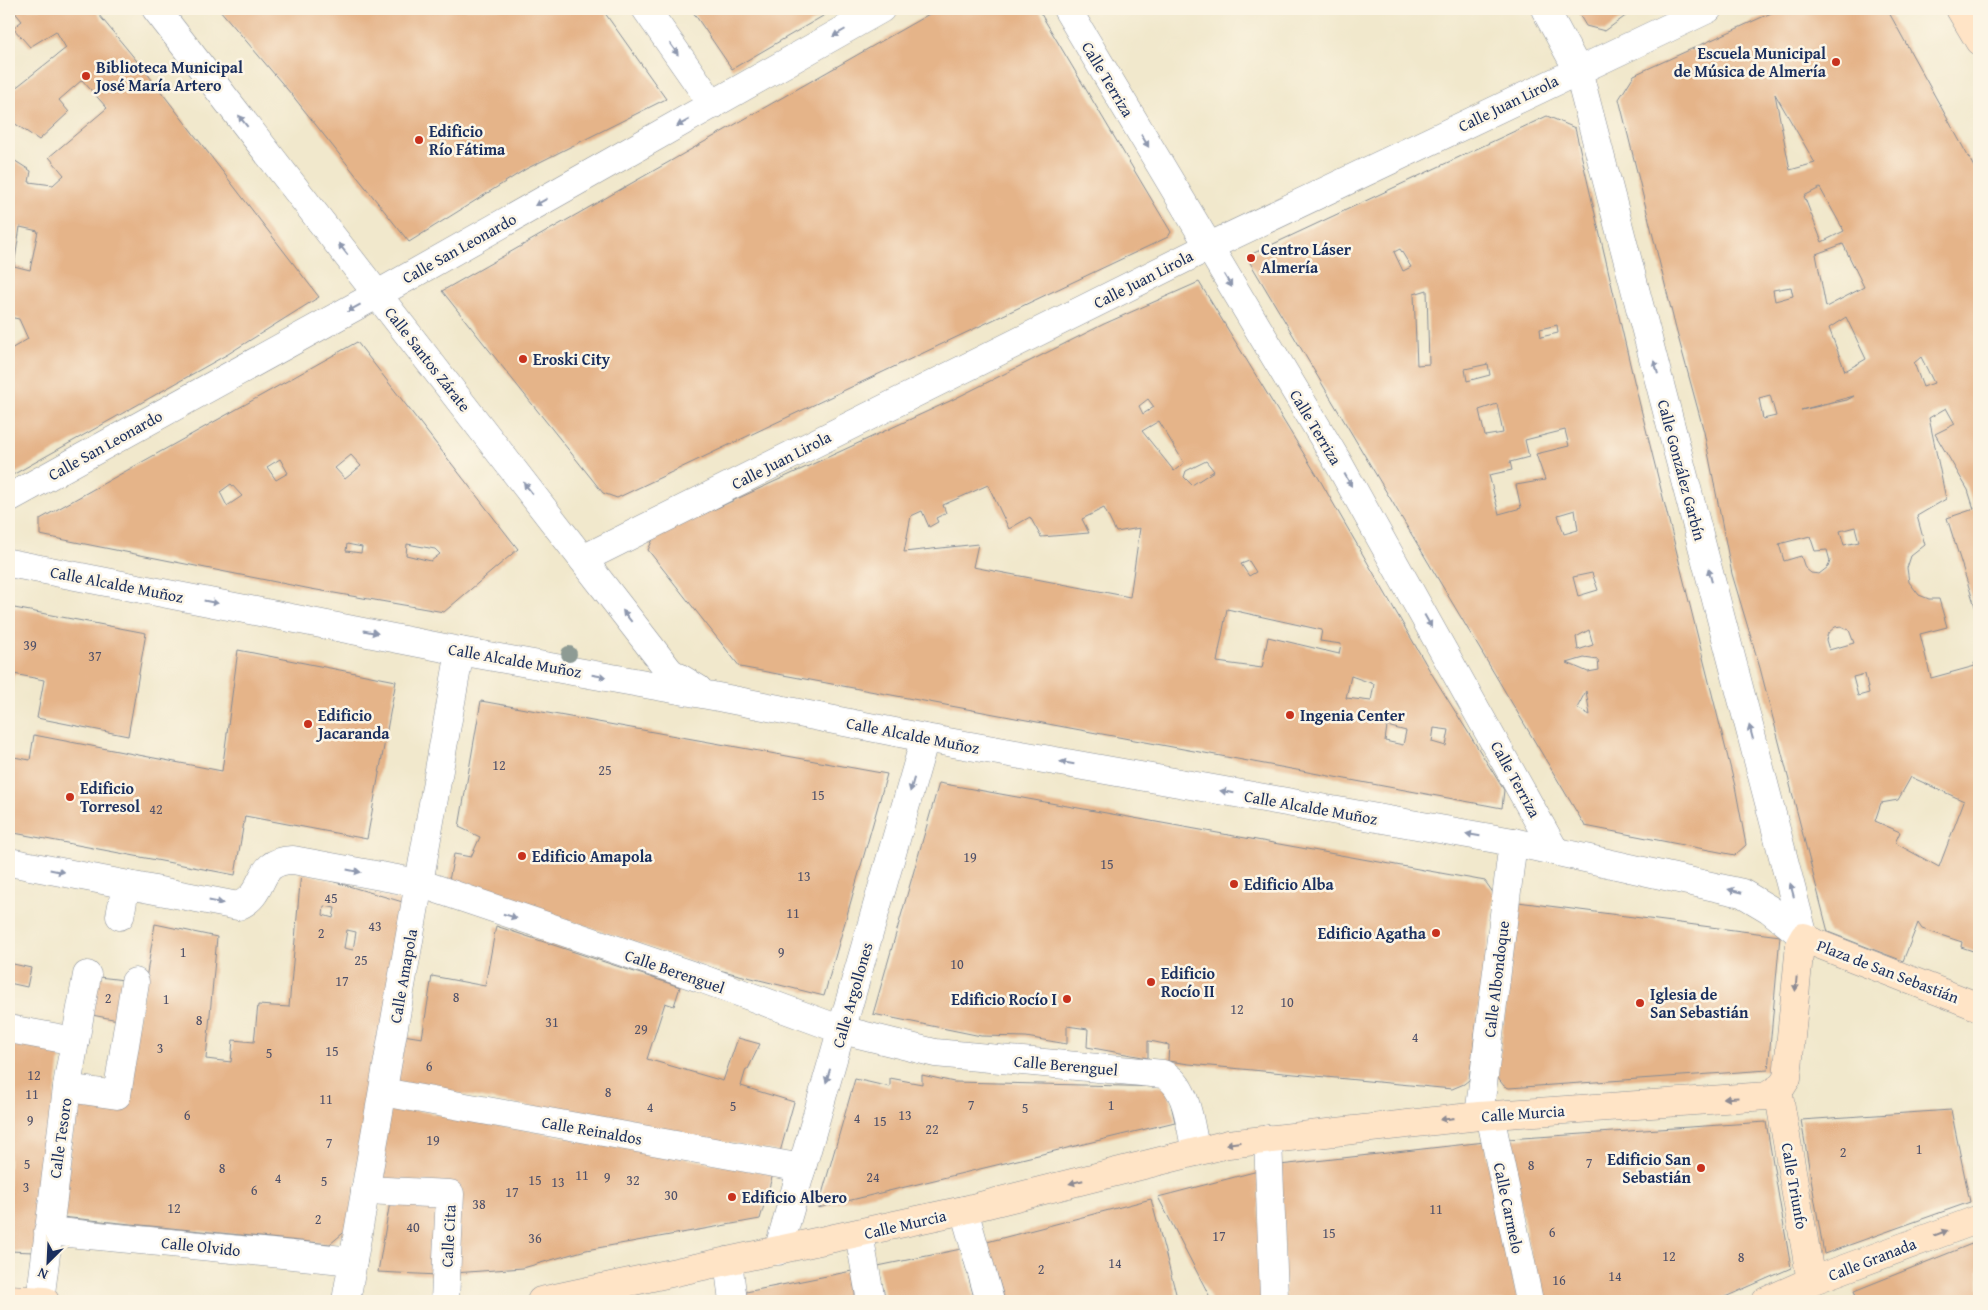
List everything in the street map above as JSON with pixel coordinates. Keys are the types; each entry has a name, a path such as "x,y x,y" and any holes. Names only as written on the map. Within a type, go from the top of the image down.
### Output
{"main road":[{"path":"1960,9 1979,41"},
{"name":"Plaza de San Sebastián","path":"1778,1090 1787,1078 1800,944 1804,937 1979,1007"},
{"name":"Calle Murcia","path":"540,1301 596,1294 728,1261 859,1234 964,1210 1228,1144 1484,1115 1767,1096 1778,1090"},
{"name":"Calle Triunfo","path":"1778,1090 1811,1282"},
{"name":"Calle Granada","path":"1766,1301 1811,1282 1979,1219"}],"street":[{"name":"Calle Santos Zárate","path":"156,9 670,672 712,696"},
{"path":"646,9 713,105"},
{"name":"Calle San Leonardo","path":"9,498 378,294 881,9"},
{"name":"Calle Terriza","path":"1067,9 1339,464 1556,851"},
{"name":"Calle González Garbín","path":"1545,9 1578,70 1804,937"},
{"name":"Calle Juan Lirola","path":"582,559 1208,247 1708,9"},
{"name":"Calle Alcalde Muñoz","path":"9,563 460,651 712,696 925,738 1513,842 1742,893 1769,909 1804,937"},
{"path":"634,682 651,676 654,662 652,648"},
{"name":"Calle Amapola","path":"346,1301 460,651"},
{"name":"Calle Argollones","path":"778,1251 925,738"},
{"name":"Calle Albondoque","path":"1484,1115 1513,842"},
{"name":"Calle Berenguel","path":"9,862 238,906 250,901 266,870 280,860 293,860 419,884 700,978 842,1030 935,1053 1163,1074 1174,1080 1182,1091 1196,1152"},
{"path":"120,916 126,885"},
{"name":"Calle Tesoro","path":"27,1300 48,1231 67,1088 87,975"},
{"path":"67,1088 117,1095 135,982"},
{"path":"9,1029 75,1041"},
{"name":"Calle Reinaldos","path":"383,1092 802,1168"},
{"name":"Calle Carmelo","path":"1484,1115 1529,1301"},
{"path":"1268,1139 1274,1297"},
{"name":"Calle Cita","path":"365,1190 450,1194 445,1301"},
{"path":"964,1210 990,1301"},
{"name":"Calle Olvido","path":"48,1231 353,1261"},
{"path":"859,1234 871,1301"},
{"path":"728,1261 733,1301"}],"building":[{"path":"12,9 94,9 146,72 319,297 228,354 9,477 9,350 28,339 19,319 9,317 9,157 31,171 29,182 53,185 64,175 49,157 107,108 82,80 59,100 69,112 39,140 14,123 12,131 9,128 9,93 66,48 56,31 30,47 13,28 22,21","holes":["20,227 38,231 30,270 14,266"]},
{"path":"219,9 602,9 666,99 526,169 409,242 292,95"},
{"path":"691,9 835,9 732,69"},
{"path":"938,9 1038,9 1171,232 1168,237 617,498 603,493 442,291"},
{"path":"1576,9 1635,9 1605,31 1586,26"},
{"path":"1780,9 1887,9 1979,176 1979,619 1947,518 1974,509 1968,490 1935,434 1955,424 1946,408 1929,418 1946,499 1917,516 1925,545 1911,556 1907,568 1909,582 1919,595 1929,599 1939,599 1947,627 1920,634 1931,678 1975,666 1974,663 1979,662 1979,953 1961,947 1962,942 1922,929 1918,923 1903,961 1828,932 1760,668 1732,574 1704,432 1676,329 1619,99 1634,75","holes":["1775,94 1815,163 1790,170","1820,188 1844,231 1822,242 1804,196","1843,244 1864,287 1826,307 1816,254","1791,287 1793,296 1775,301 1773,290","1846,317 1866,359 1845,371 1829,328","1921,357 1934,383 1923,387 1914,363","1770,395 1776,416 1763,419 1759,398","1854,396 1847,400 1801,410","1855,527 1859,542 1844,545 1840,531","1810,536 1815,551 1827,550 1830,561 1828,567 1819,574 1811,573 1805,568 1801,556 1784,561 1779,544","1841,626 1849,630 1854,643 1829,650 1826,640 1828,633 1835,627","1865,674 1869,693 1858,696 1853,677","1911,777 1964,801 1939,867 1895,843 1900,832 1875,821 1881,803 1898,800"]},
{"path":"1547,116 1575,128 1634,381 1735,786 1746,845 1735,855 1585,826 1249,261 1252,254","holes":["1400,249 1411,267 1403,271 1394,252","1427,290 1429,364 1417,365 1414,294","1557,325 1558,333 1541,337 1540,329","1488,364 1490,375 1467,381 1465,369","1497,404 1503,433 1485,436 1479,410","1565,430 1569,446 1536,454 1545,480 1516,485 1521,508 1499,514 1489,475 1512,470 1510,462 1529,457 1525,440","1575,510 1578,530 1564,534 1558,515","1592,573 1598,590 1578,596 1573,577","1589,630 1593,645 1578,650 1576,637","1584,658 1598,660 1599,670 1588,672 1567,663","1586,691 1590,715 1577,708"]},
{"path":"1199,282 1321,482 1430,671 1504,790 1502,808 740,667 648,550 654,537 950,401 1104,324","holes":["1148,399 1154,407 1143,414 1139,406","1159,421 1184,463 1174,471 1142,431","1206,461 1214,471 1192,485 1184,477 1186,471","988,485 1009,529 1030,517 1041,537 1089,533 1082,519 1104,508 1116,532 1140,528 1130,597 973,567 978,544 904,552 911,516 922,511 929,527 938,522 936,518 946,513 943,505","1249,561 1256,572 1249,576 1241,564","1227,609 1322,630 1320,641 1341,644 1339,654 1268,637 1262,668 1217,662","1351,676 1374,684 1371,701 1346,698","1387,726 1406,731 1403,745 1385,741","1434,728 1449,730 1446,746 1432,742"]},
{"path":"357,342 518,549 444,612 311,589 40,535 40,519","holes":["351,455 361,466 345,479 335,468","280,459 288,473 276,480 267,467","231,484 242,496 227,506 220,492","347,544 362,547 361,553 346,551","407,544 435,549 440,554 431,561 406,555"]},
{"path":"9,607 146,633 128,736 37,718 44,680 14,674 9,699"},
{"name":"Edificio Jacaranda","path":"238,650 396,681 367,839 245,816 235,875 9,832 9,760 14,761 14,757 30,760 34,735 222,771"},
{"path":"481,701 887,774 824,996 719,970 449,881 454,854 471,857 480,837 459,827"},
{"path":"939,783 1485,881 1494,894 1469,1080 1452,1089 1189,1064 1168,1061 1169,1045 1155,1042 1148,1041 1148,1058 1087,1047 1088,1029 1067,1026 1067,1044 1026,1037 981,1036 873,1014"},
{"path":"301,872 406,903 348,1229 330,1244 61,1217 78,1096 120,1102 146,979 155,924 217,937 206,1059 231,1062 233,1040 254,1042 258,1005 289,1007","holes":["324,906 335,908 333,918 323,915","347,930 356,932 353,950 344,948"]},
{"name":"Iglesia de San Sebastián","path":"1518,902 1780,936 1768,1070 1509,1088 1504,1086 1497,1077"},
{"path":"496,926 680,987 674,1006 665,1003 647,1059 723,1081 738,1038 760,1044 748,1069 746,1069 741,1086 794,1102 780,1152 395,1082 403,1035 422,1038 432,976 485,986"},
{"path":"9,963 31,968 27,987 9,983"},
{"path":"99,977 124,980 118,1020 92,1015"},
{"path":"9,1041 61,1051 34,1252 9,1251"},
{"path":"922,1075 954,1082 1167,1087 1175,1122 818,1208 855,1079 890,1087 890,1078 922,1084"},
{"path":"391,1106 773,1174 760,1219 586,1250 523,1268 454,1273 457,1184 378,1180"},
{"path":"1951,1110 1970,1202 1824,1254 1801,1120"},
{"path":"1766,1122 1791,1268 1716,1301 1540,1301 1507,1139"},
{"path":"1485,1142 1518,1301 1285,1301 1280,1165"},
{"path":"1258,1171 1263,1301 1212,1301 1158,1197"},
{"path":"1151,1199 1178,1301 1005,1301 987,1242"},
{"path":"390,1202 441,1205 438,1275 378,1272"},
{"path":"1979,1241 1979,1301 1858,1301 1854,1291"},
{"path":"961,1249 975,1301 886,1301 878,1266"},
{"path":"852,1271 856,1301 747,1301 746,1292"}],"place":[{"name":"Escuela Municipal de Música de Almería","path":"1836,62"},
{"name":"Biblioteca Municipal José María Artero","path":"86,76"},
{"name":"Edificio Río Fátima","path":"419,140"},
{"name":"Centro Láser Almería","path":"1251,258"},
{"name":"Eroski City","path":"523,359"},
{"name":"Ingenia Center","path":"1290,715"},
{"name":"Edificio Jacaranda","path":"308,724"},
{"name":"Edificio Torresol","path":"70,797"},
{"name":"Edificio Amapola","path":"522,856"},
{"name":"Edificio Alba","path":"1234,884"},
{"name":"Edificio Agatha","path":"1436,933"},
{"name":"Edificio Rocío II","path":"1151,982"},
{"name":"Edificio Rocío I","path":"1067,999"},
{"name":"Iglesia de San Sebastián","path":"1640,1003"},
{"name":"Edificio San Sebastián","path":"1701,1168"},
{"name":"Edificio Albero","path":"732,1197"}]}
